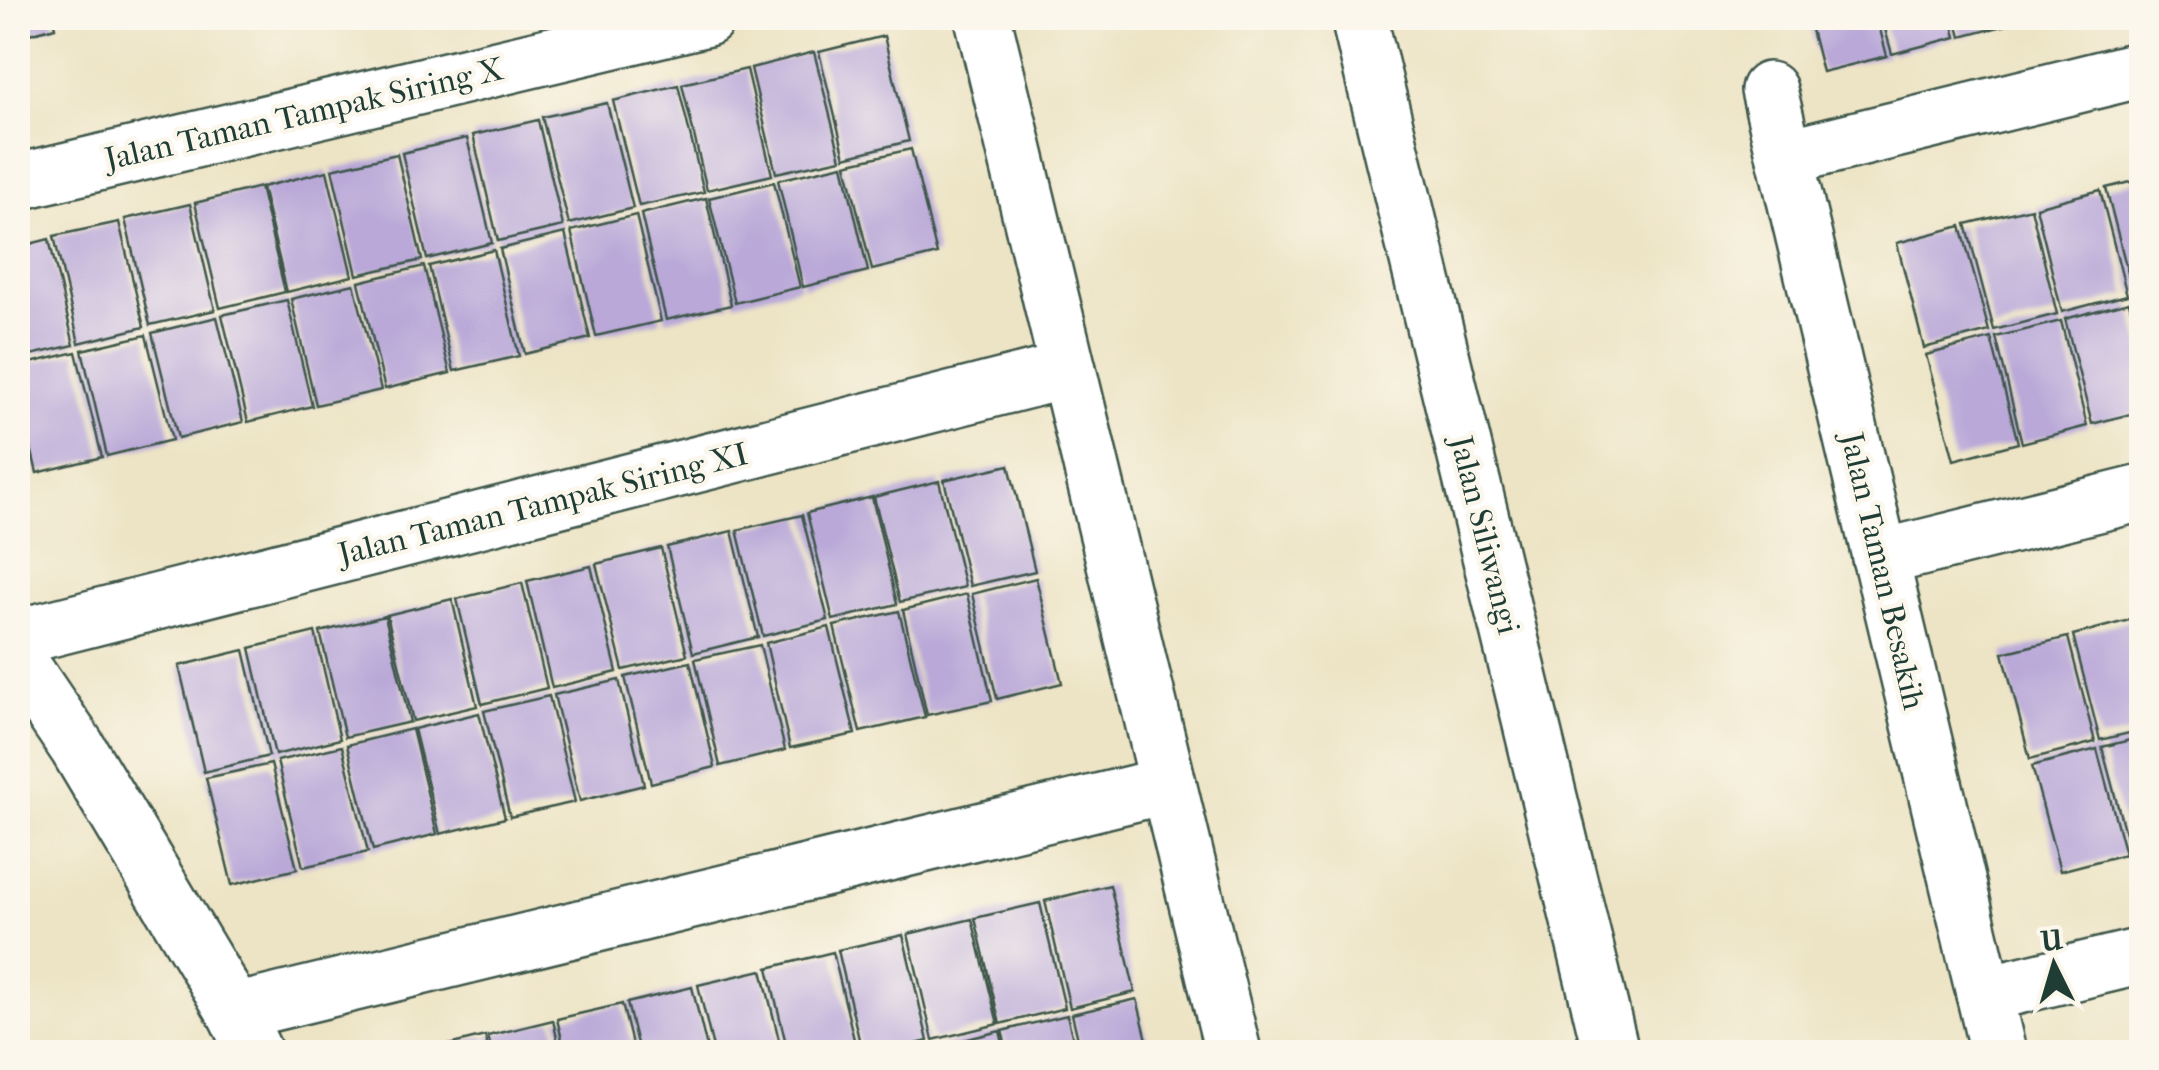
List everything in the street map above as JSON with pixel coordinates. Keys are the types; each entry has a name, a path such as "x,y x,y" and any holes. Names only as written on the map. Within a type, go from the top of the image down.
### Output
{"street":[{"name":"Jalan Taman Tampak Siring X","path":"18,182 706,18"},
{"path":"983,18 1233,1052"},
{"name":"Jalan Siliwangi","path":"1359,18 1611,1052"},
{"path":"1785,158 2142,68"},
{"name":"Jalan Taman Besakih","path":"1769,90 1998,1052"},
{"name":"Jalan Taman Tampak Siring XI","path":"18,638 1068,370"},
{"path":"1880,558 2142,493"},
{"path":"18,660 77,747 245,1032 1168,785"},
{"path":"1984,994 2142,956"}],"building":[{"path":"18,18 53,18 55,27 18,37"},
{"path":"1808,18 1877,18 1887,56 1822,72"},
{"path":"1882,18 1951,18 1956,37 1892,54"},
{"path":"1956,18 2030,18 2030,19 1961,37"},
{"path":"884,36 909,141 845,157 819,52"},
{"path":"814,52 841,159 776,173 751,68"},
{"path":"747,69 772,175 707,190 682,84"},
{"path":"678,85 704,192 639,206 613,101"},
{"path":"607,103 633,208 569,224 542,117"},
{"path":"538,120 563,226 498,241 473,135"},
{"path":"467,138 492,243 427,259 402,153"},
{"path":"911,149 937,254 872,270 846,164"},
{"path":"397,154 422,260 357,275 332,169"},
{"path":"843,165 868,271 803,287 778,180"},
{"path":"327,171 352,276 287,292 262,187"},
{"path":"2142,179 2142,291 2133,293 2106,188"},
{"path":"774,182 800,287 735,303 709,198"},
{"path":"260,187 285,292 220,308 195,203"},
{"path":"2100,190 2127,295 2062,312 2036,207"},
{"path":"706,198 731,305 666,320 641,214"},
{"path":"190,204 215,310 150,325 125,219"},
{"path":"2031,208 2057,314 1994,330 1966,224"},
{"path":"636,215 661,321 596,336 571,231"},
{"path":"119,222 144,327 79,343 54,236"},
{"path":"1961,226 1989,331 1924,348 1897,243"},
{"path":"565,233 590,338 525,354 500,249"},
{"path":"49,239 74,345 18,358 18,247"},
{"path":"494,250 519,356 454,371 429,266"},
{"path":"424,266 450,373 385,389 359,282"},
{"path":"354,284 381,390 316,405 291,299"},
{"path":"287,300 312,406 248,422 222,315"},
{"path":"2129,302 2142,350 2142,411 2092,424 2065,319"},
{"path":"217,317 243,422 178,438 152,333"},
{"path":"2061,321 2087,426 2022,443 1996,337"},
{"path":"146,335 172,440 107,456 82,350"},
{"path":"1991,338 2018,443 1954,460 1926,355"},
{"path":"76,352 102,457 37,473 18,392 18,366"},
{"path":"1009,465 1035,571 970,586 944,480"},
{"path":"939,481 965,587 900,602 874,497"},
{"path":"872,497 897,604 833,620 807,513"},
{"path":"802,515 828,620 763,636 737,530"},
{"path":"732,531 758,637 693,653 667,547"},
{"path":"661,548 687,655 623,670 596,564"},
{"path":"591,566 617,672 552,688 527,581"},
{"path":"1036,578 1062,683 997,699 972,594"},
{"path":"522,583 547,688 482,704 457,599"},
{"path":"967,594 992,701 927,715 903,610"},
{"path":"452,599 477,706 413,721 387,615"},
{"path":"899,611 925,717 860,732 834,626"},
{"path":"385,616 410,722 345,737 320,632"},
{"path":"2137,618 2142,637 2142,730 2100,740 2073,635"},
{"path":"829,627 855,734 790,748 766,643"},
{"path":"315,632 340,739 275,755 250,648"},
{"path":"2068,637 2095,742 2030,759 2003,653"},
{"path":"760,645 785,750 720,766 695,659"},
{"path":"244,650 269,756 204,772 179,666"},
{"path":"690,662 715,767 651,783 625,677"},
{"path":"619,680 644,785 580,801 554,695"},
{"path":"549,696 575,802 510,817 484,711"},
{"path":"479,713 505,818 440,834 414,729"},
{"path":"412,729 437,834 373,850 347,745"},
{"path":"2142,737 2142,850 2130,852 2102,747"},
{"path":"342,746 368,852 303,867 277,761"},
{"path":"2097,749 2125,854 2060,871 2032,766"},
{"path":"271,764 297,869 232,885 206,778"},
{"path":"1110,885 1135,992 1070,1008 1045,901"},
{"path":"1040,903 1065,1008 1000,1024 975,918"},
{"path":"972,919 998,1024 933,1040 908,934"},
{"path":"903,935 928,1041 882,1052 862,1052 838,950"},
{"path":"833,952 857,1052 788,1052 768,968"},
{"path":"762,970 782,1052 714,1052 698,985"},
{"path":"692,987 708,1052 639,1052 627,1003"},
{"path":"1137,999 1150,1052 1081,1052 1072,1014"},
{"path":"622,1004 634,1052 565,1052 557,1019"},
{"path":"1067,1015 1076,1052 1008,1052 1002,1031"},
{"path":"553,1020 560,1052 492,1052 488,1036"},
{"path":"1000,1031 1005,1052 936,1052 935,1047"},
{"path":"485,1036 489,1052 424,1052 424,1051"}]}
